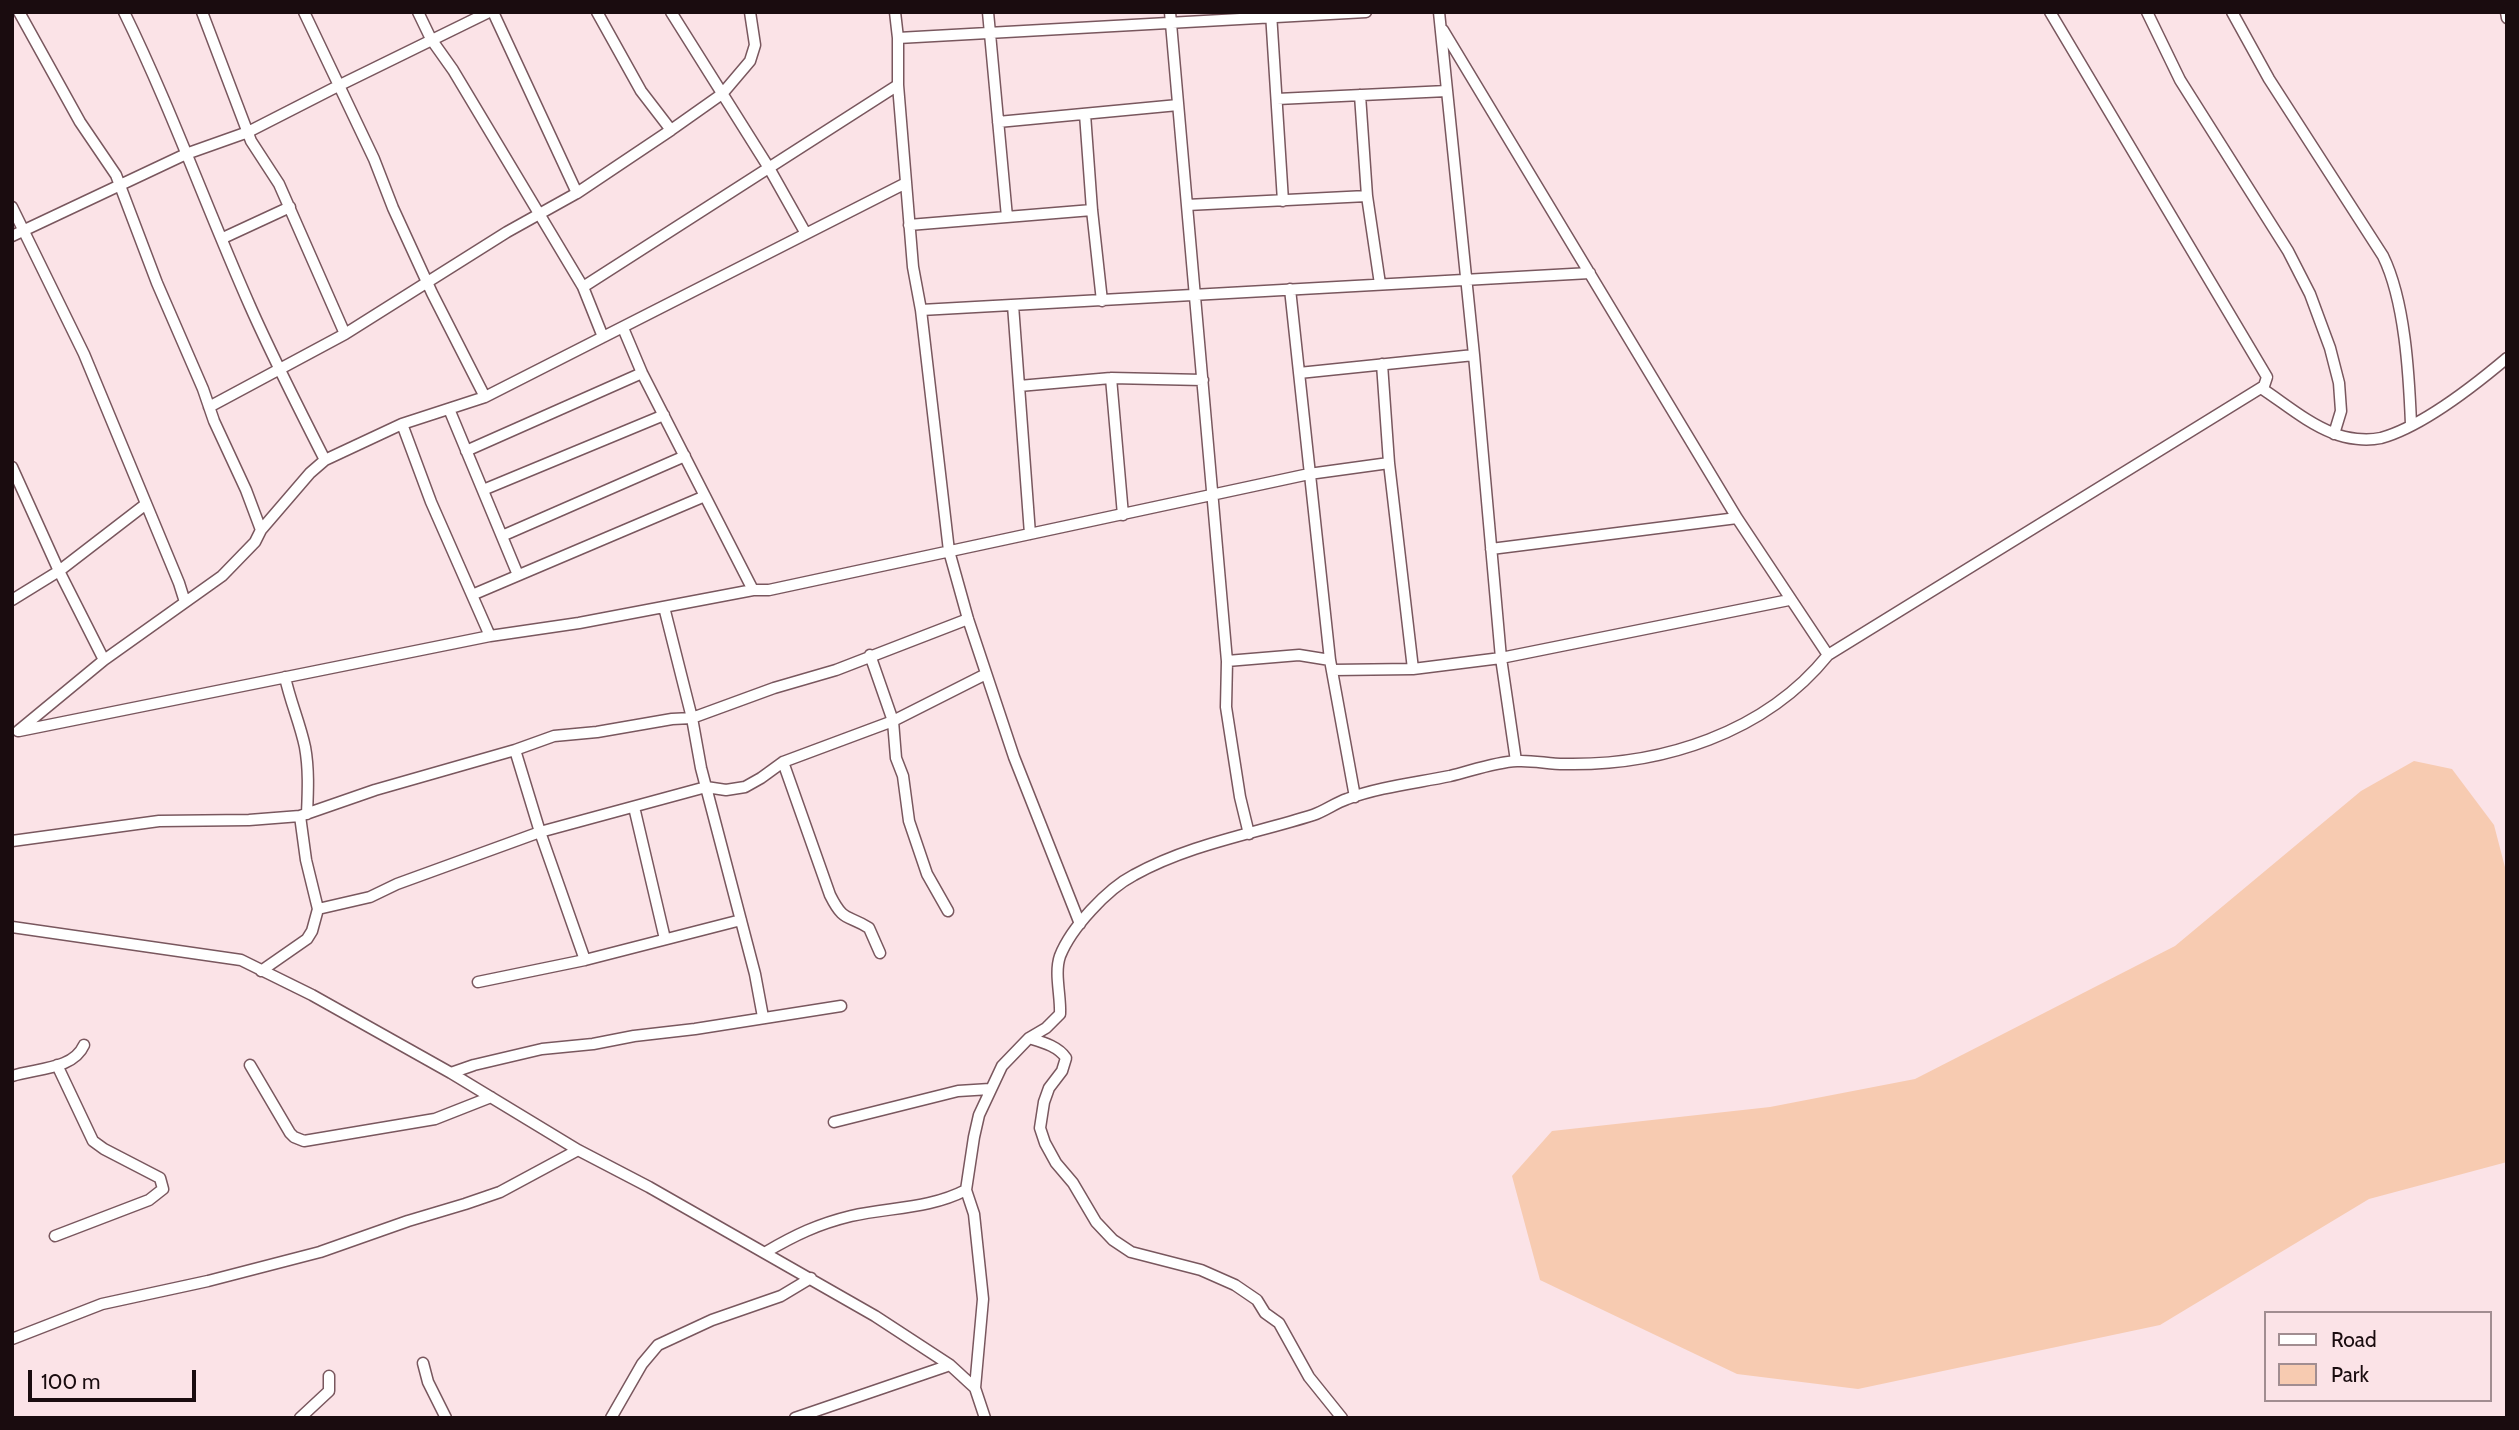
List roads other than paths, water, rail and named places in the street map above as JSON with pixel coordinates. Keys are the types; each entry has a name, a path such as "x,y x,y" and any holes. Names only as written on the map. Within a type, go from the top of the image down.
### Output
{"street":[{"path":"19,12 80,121 120,185 261,530"},
{"path":"124,12 176,126 250,307 325,460"},
{"path":"202,12 248,132 279,184 345,334"},
{"path":"304,12 340,85 428,282 485,397"},
{"path":"418,12 431,39 453,70 583,287 603,337"},
{"path":"12,236 186,153 248,132 431,39 491,12 576,193"},
{"path":"597,12 641,91 671,130"},
{"path":"671,12 806,232"},
{"path":"209,407 345,334 576,193 722,94 753,54 755,45 750,12"},
{"path":"895,12 898,85 913,267 921,310 949,551 968,620 1014,757 1080,924"},
{"path":"988,12 1007,217"},
{"path":"898,38 990,34 1170,17 1366,12"},
{"path":"1440,12 1501,658 1516,761"},
{"path":"985,1418 975,1388 984,1299 974,1214 967,1190 979,1115 1002,1066 1029,1038 1046,1028 1060,1014 1060,957 1080,924 1131,876 1169,857 1202,845 1316,814 1355,797 1516,761 1565,764 1640,759 1734,730 1788,696 1811,676 1828,655 2261,388 2266,382 2267,377 2050,12"},
{"path":"2147,12 2180,80 2288,251 2310,294 2330,348 2339,383 2342,411 2334,433"},
{"path":"2232,12 2269,79 2390,270 2410,389 2412,424"},
{"path":"1271,15 1283,201"},
{"path":"1170,17 1227,661 1226,706 1249,834"},
{"path":"1441,27 1737,519 1828,655"},
{"path":"583,287 898,85"},
{"path":"1277,99 1447,90"},
{"path":"1360,95 1367,196 1380,284"},
{"path":"998,122 1178,105"},
{"path":"1085,114 1102,301"},
{"path":"15,732 104,660 222,576 254,542 261,530 310,473 325,460 401,425 485,397 906,183"},
{"path":"1187,205 1367,196"},
{"path":"12,207 84,354 180,583 185,603"},
{"path":"223,238 290,207"},
{"path":"909,225 1092,210"},
{"path":"921,310 1590,273"},
{"path":"1290,289 1331,665 1355,797"},
{"path":"1013,305 1031,534"},
{"path":"623,328 642,373 753,590"},
{"path":"1300,373 1474,355"},
{"path":"2261,388 2311,422 2334,433 2357,439 2379,438 2412,424 2480,381 2507,358"},
{"path":"1382,364 1389,463 1413,669"},
{"path":"466,451 642,373"},
{"path":"1019,386 1111,378 1203,380"},
{"path":"1111,378 1123,515"},
{"path":"449,409 518,575"},
{"path":"483,490 664,415"},
{"path":"401,425 431,502 490,636"},
{"path":"502,536 685,456"},
{"path":"15,732 490,636 579,623 753,590 769,590 1309,474 1389,463"},
{"path":"12,467 104,660"},
{"path":"472,595 705,496"},
{"path":"12,600 60,570 146,504"},
{"path":"1491,548 1737,519"},
{"path":"1227,661 1299,655 1331,665 1413,669 1501,658 1789,600"},
{"path":"664,607 706,787 741,920 762,1017"},
{"path":"12,842 159,821 249,820 304,815 375,790 515,750 554,736 692,718 774,688 836,670 968,620"},
{"path":"870,655 893,721 896,758 903,776 909,821 927,874 948,911"},
{"path":"318,909 370,897 408,880 540,832 706,787 726,790 745,787 783,762 893,721 986,674"},
{"path":"261,971 307,939 318,909 306,860 304,815 308,778 304,746 285,677"},
{"path":"515,750 540,832 585,960"},
{"path":"783,762 837,909 852,921 869,928 880,953"},
{"path":"634,807 665,939"},
{"path":"478,982 585,960 741,920"},
{"path":"12,927 240,960 312,995 451,1073 578,1150 617,1169 811,1278 950,1365 975,1388"},
{"path":"451,1073 542,1049 593,1044 841,1006"},
{"path":"1029,1038 1061,1051 1066,1058 1062,1071 1046,1095 1040,1128 1056,1163 1073,1183 1096,1222 1113,1240 1131,1252 1201,1270 1235,1284 1257,1300 1265,1313 1279,1323 1309,1377 1342,1418"},
{"path":"12,1076 75,1059 84,1045"},
{"path":"55,1236 149,1200 163,1189 160,1178 93,1141 57,1065"},
{"path":"250,1065 290,1133 304,1140 435,1119 491,1097"},
{"path":"834,1122 958,1091 990,1089"},
{"path":"12,1339 102,1304 208,1281 320,1252 465,1204 500,1192 578,1150"},
{"path":"766,1252 800,1232 823,1223 934,1204 967,1190"},
{"path":"611,1418 642,1364 658,1345 712,1320 781,1296 811,1278"},
{"path":"423,1363 428,1382 446,1418"},
{"path":"795,1418 950,1365"},
{"path":"300,1418 329,1391 329,1376"}]}
